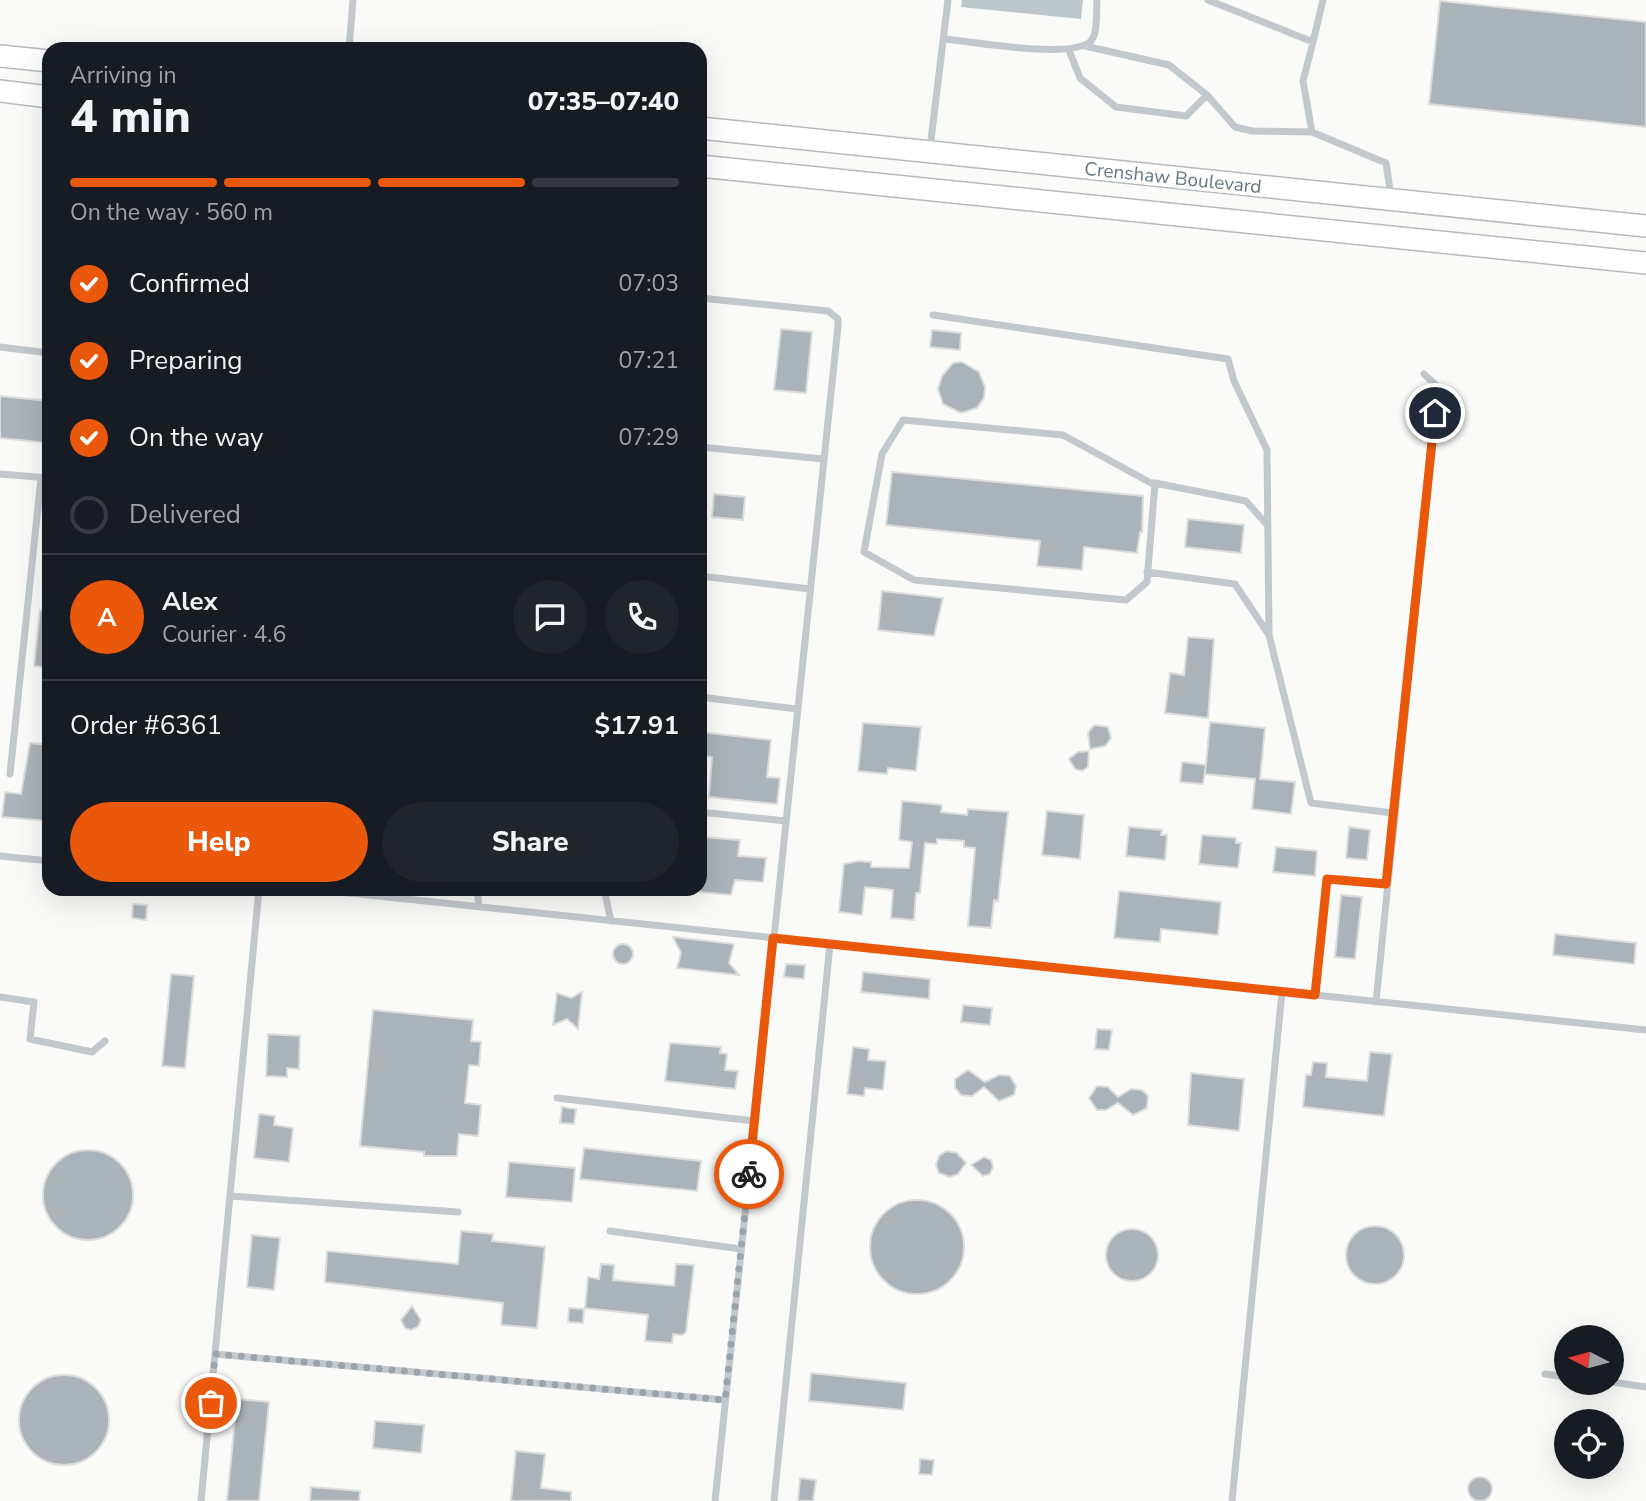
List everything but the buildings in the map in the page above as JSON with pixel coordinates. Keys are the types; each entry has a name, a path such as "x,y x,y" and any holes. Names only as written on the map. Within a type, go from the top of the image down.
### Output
{"main road":[{"path":"0,55 42,60"},
{"path":"0,91 42,96"},
{"name":"Crenshaw Boulevard","path":"707,129 1646,226"},
{"name":"Crenshaw Boulevard","path":"707,167 1646,263"}],"lane":[{"path":"350,42 353,0"},
{"path":"929,152 948,0"},
{"path":"1085,47 1094,37 1097,0"},
{"path":"1208,0 1313,42"},
{"path":"1312,132 1303,81 1322,0"},
{"path":"944,39 1069,50 1085,47 1169,65 1207,95 1236,127 1252,131 1312,132 1386,163 1392,200"},
{"path":"1069,50 1080,78 1116,107 1186,116 1207,95"},
{"path":"707,299 828,311 838,319 715,1501"},
{"path":"933,315 1228,359 1234,381 1267,450 1269,635 1311,803 1394,813"},
{"path":"0,347 42,352"},
{"path":"1376,1002 1438,387 1423,374"},
{"path":"1155,483 1147,582 1126,600 914,580 863,552 882,454 903,420 1063,435 1155,483 1246,501 1268,526"},
{"path":"707,448 824,459"},
{"path":"0,474 42,478"},
{"path":"10,774 42,503"},
{"path":"1147,572 1235,584 1269,635"},
{"path":"707,577 810,589"},
{"path":"707,698 797,709"},
{"path":"707,813 786,821"},
{"path":"0,856 42,860"},
{"path":"1315,995 1327,879 1386,884"},
{"path":"201,1501 258,896"},
{"path":"376,896 1646,1030"},
{"path":"478,896 479,907"},
{"path":"606,896 611,921"},
{"path":"774,1501 830,944"},
{"path":"1232,1501 1282,992"},
{"path":"0,997 34,1002 30,1039 92,1052 105,1041"},
{"path":"557,1098 754,1121"},
{"path":"230,1196 458,1212"},
{"path":"610,1231 741,1249"},
{"path":"215,1354 725,1400"},
{"path":"1545,1374 1554,1375"},
{"path":"1624,1384 1646,1387"}],"shaded area":[{"path":"962,0 1083,0 1081,19 961,7"}],"way so far":[{"path":"211,1403 215,1354 725,1400 749,1174"}],"route":[{"path":"749,1174 773,938 1315,995 1327,879 1386,884 1435,413"}]}
